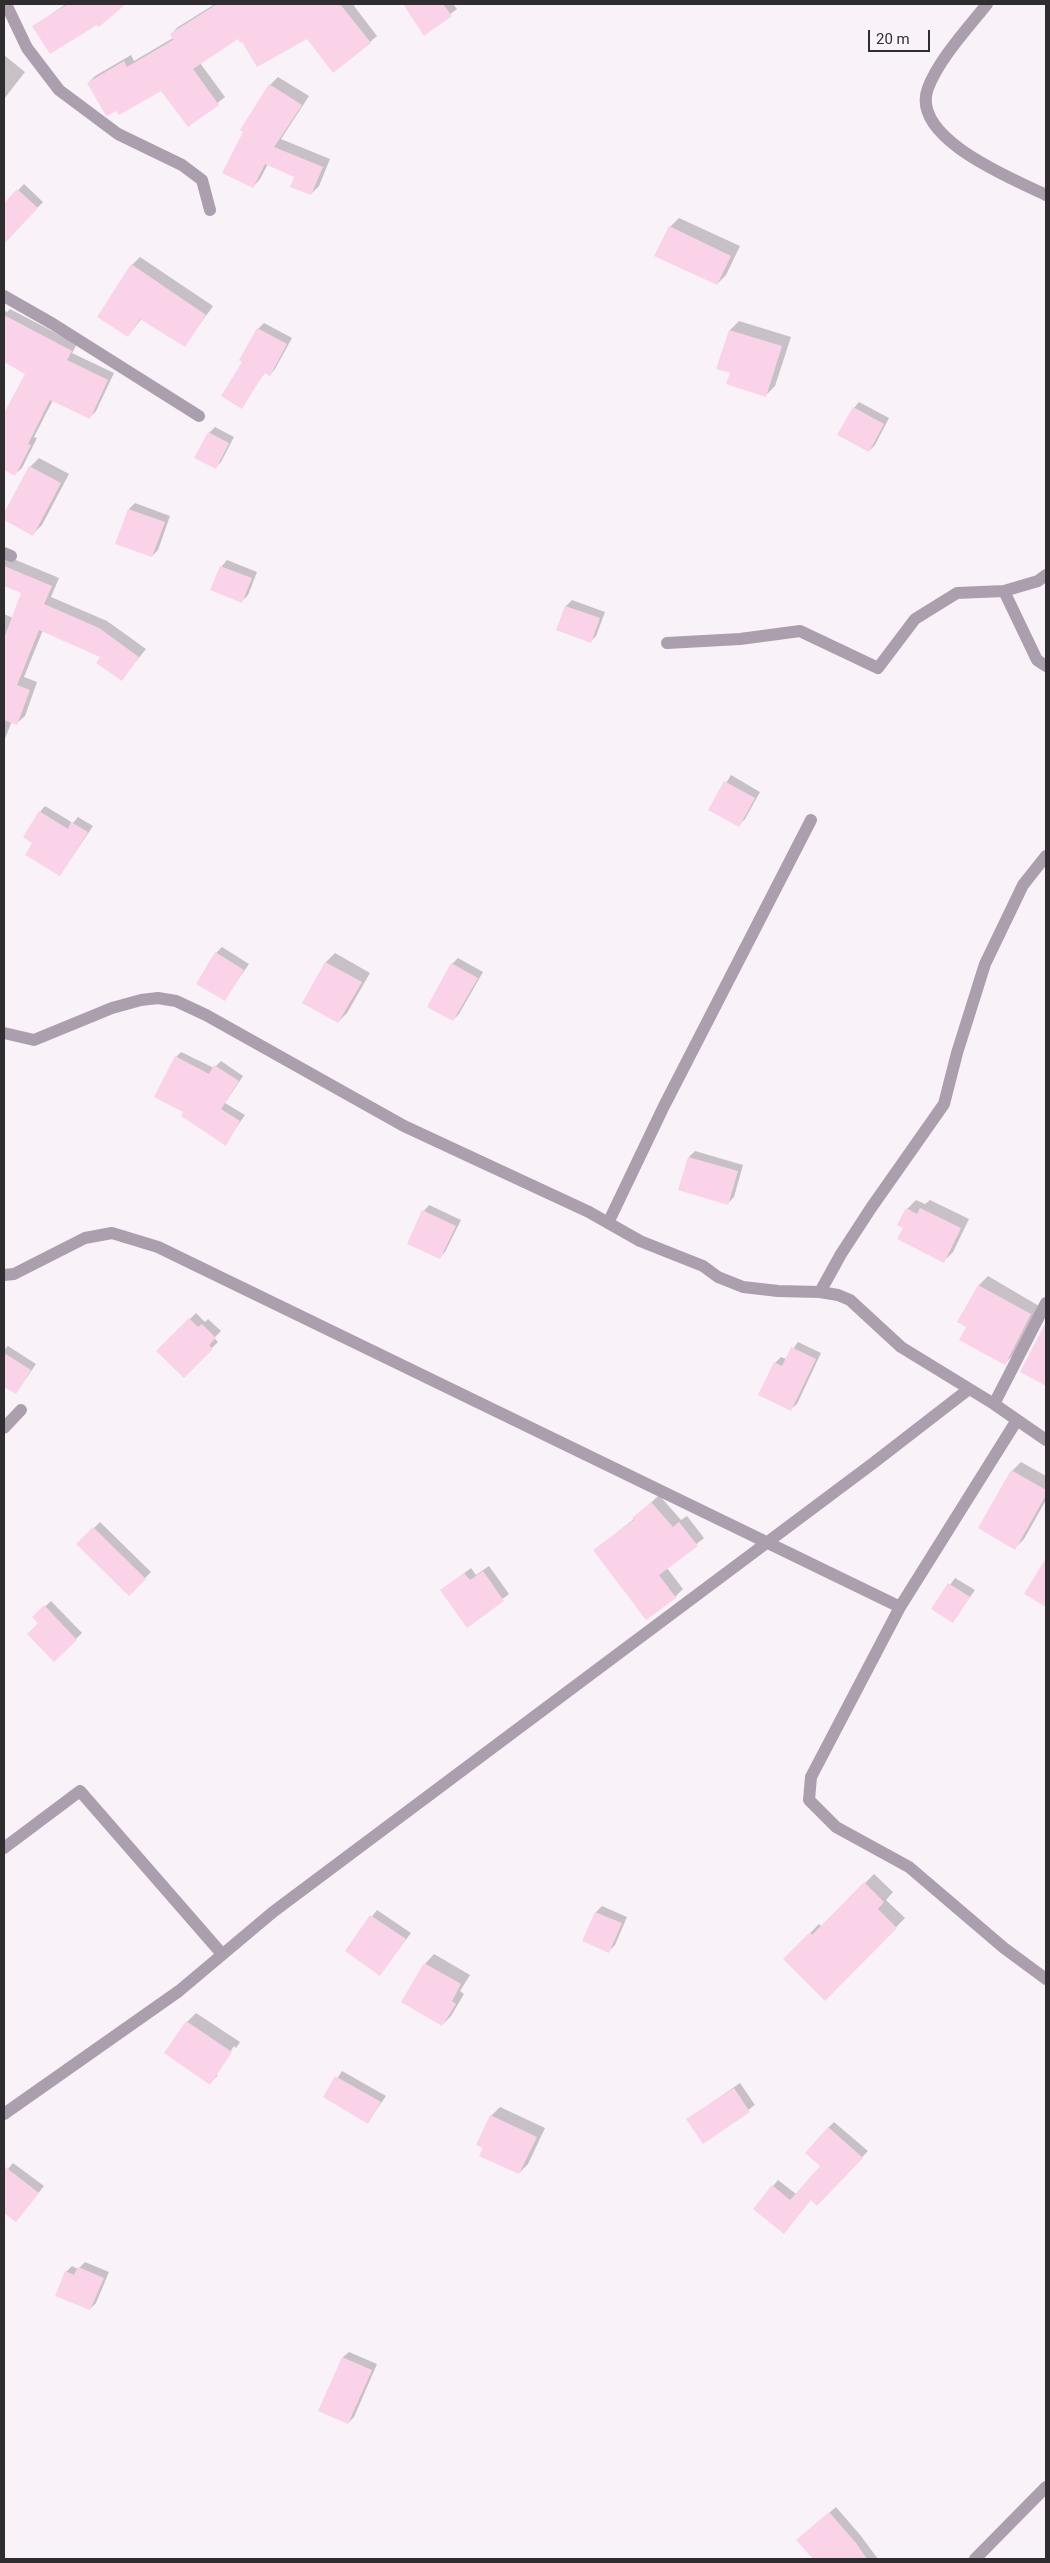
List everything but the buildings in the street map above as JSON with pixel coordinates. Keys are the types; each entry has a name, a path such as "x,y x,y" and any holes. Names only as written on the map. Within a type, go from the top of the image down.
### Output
{"street":[{"path":"6,4 27,48 59,90 118,134 182,165 202,180 210,210"},
{"path":"986,4 947,55 927,89 927,108 940,134 976,160 1046,195"},
{"path":"4,296 53,324 199,416"},
{"path":"667,643 740,639 800,631 878,668 915,619 957,593 1004,591 1038,581 1046,576"},
{"path":"1004,591 1037,660 1046,666"},
{"path":"608,1223 664,1106 811,820"},
{"path":"820,1292 856,1231 944,1104 957,1053 986,964 1023,885 1046,856"},
{"path":"4,1033 34,1040 112,1008 141,1000 158,998 176,1001 206,1015 404,1126 608,1223 640,1242 703,1266 718,1277 743,1287 778,1291 820,1292 838,1295 850,1300 901,1347 994,1404 1046,1440"},
{"path":"4,1275 14,1274 85,1238 112,1234 158,1247 766,1543 900,1606"},
{"path":"994,1404 1046,1303"},
{"path":"4,2114 179,1991 273,1912 969,1389"},
{"path":"4,1428 21,1410"},
{"path":"1017,1420 900,1606 811,1777 809,1800 836,1827 910,1867 1004,1948 1046,1979"},
{"path":"4,1848 80,1791 222,1954"},
{"path":"975,2559 1046,2488"}]}
